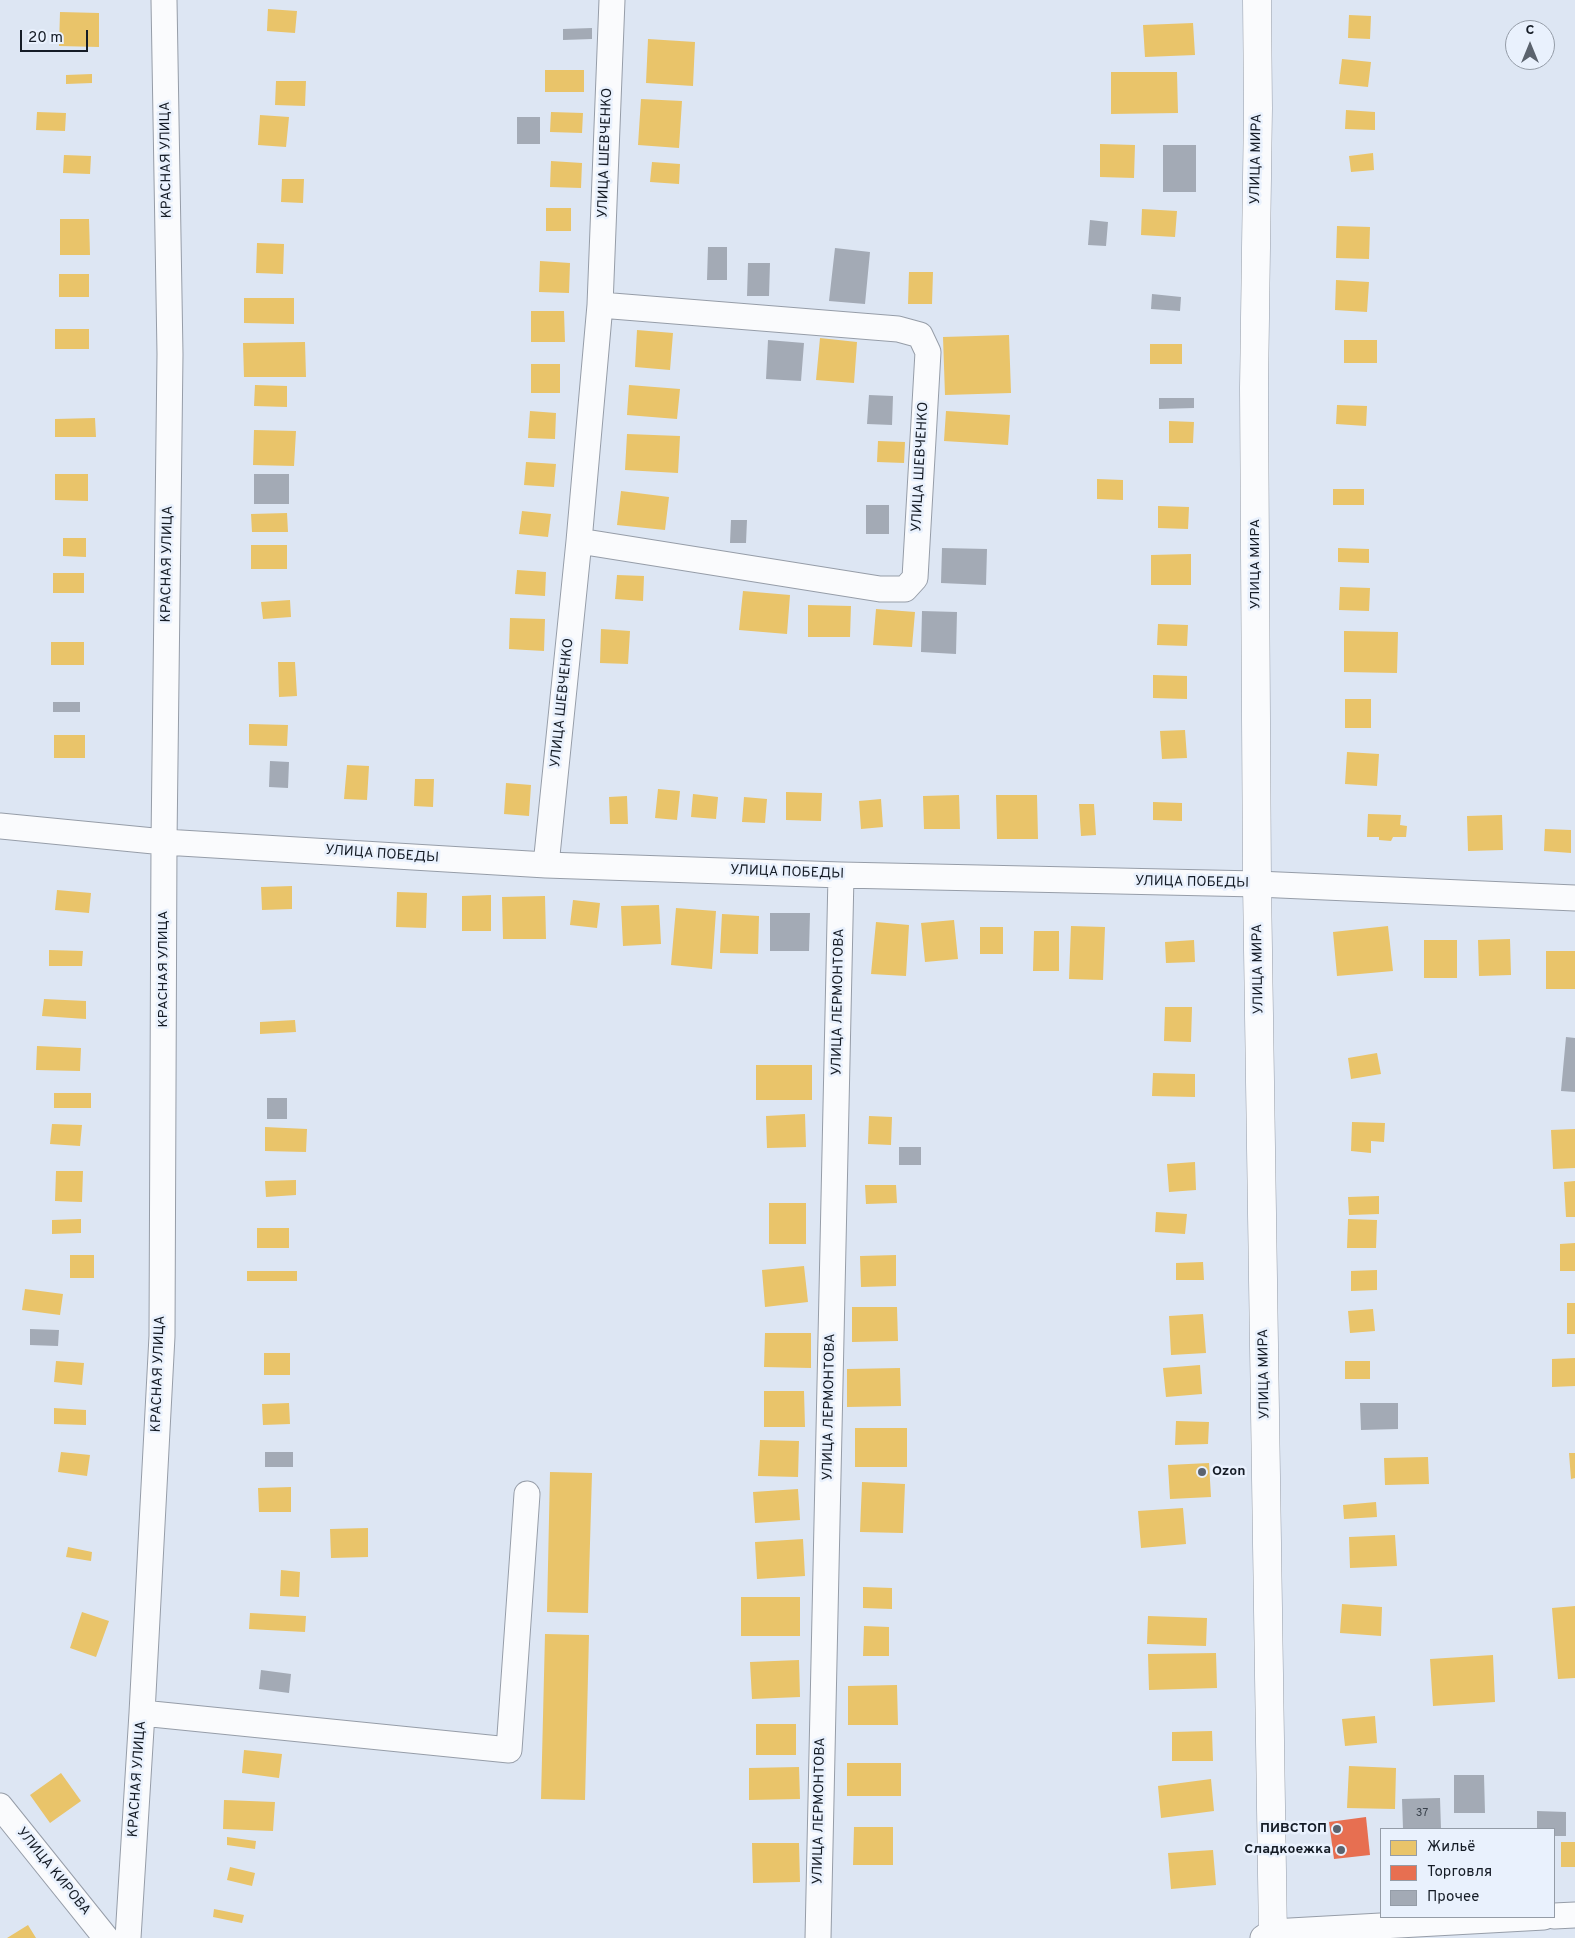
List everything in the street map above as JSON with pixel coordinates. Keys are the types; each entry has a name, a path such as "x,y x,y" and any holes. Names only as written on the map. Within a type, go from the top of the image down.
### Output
{"main road":[{"name":"УЛИЦА МИРА","path":"1256,0 1258,118 1254,398 1257,884 1269,1936"}],"street":[{"name":"КРАСНАЯ УЛИЦА","path":"128,1938 162,1336 164,842 170,354 164,0"},
{"name":"УЛИЦА ШЕВЧЕНКО","path":"546,865 579,541 600,305 612,0"},
{"name":"УЛИЦА ШЕВЧЕНКО","path":"579,541 880,589 905,589 915,578 928,352 920,335 898,329 600,305"},
{"name":"УЛИЦА ПОБЕДЫ","path":"0,826 164,842 546,865 841,875 1257,884 1575,898"},
{"name":"УЛИЦА ЛЕРМОНТОВА","path":"818,1938 841,875"},
{"path":"142,1714 509,1750 527,1494"},
{"name":"УЛИЦА КИРОВА","path":"0,1806 106,1938"},
{"path":"1555,1916 1575,1915"},
{"path":"1269,1936 1530,1918"}],"building: Жильё":[{"path":"268,9 297,11 295,33 267,31"},
{"path":"60,12 99,13 99,47 59,46"},
{"path":"1349,15 1371,16 1370,39 1348,38"},
{"path":"1193,23 1195,55 1145,57 1143,25"},
{"path":"648,39 695,42 693,86 646,83"},
{"path":"1342,59 1371,62 1368,87 1339,84"},
{"path":"545,70 584,70 584,92 545,92"},
{"path":"1111,72 1177,72 1178,113 1111,114"},
{"path":"92,74 92,83 66,84 66,75"},
{"path":"276,81 306,81 305,106 275,105"},
{"path":"641,99 682,101 679,148 638,145"},
{"path":"1346,110 1375,112 1375,130 1345,129"},
{"path":"37,112 66,113 65,131 36,130"},
{"path":"551,112 583,113 582,133 550,132"},
{"path":"260,115 289,117 286,147 258,145"},
{"path":"1100,144 1135,145 1134,178 1100,177"},
{"path":"1373,153 1374,170 1351,172 1349,156"},
{"path":"64,155 91,156 90,174 63,173"},
{"path":"551,161 582,163 581,188 550,187"},
{"path":"652,162 680,164 679,184 650,182"},
{"path":"282,179 304,179 303,203 281,202"},
{"path":"546,208 571,208 571,231 546,231"},
{"path":"1142,209 1177,211 1175,237 1141,235"},
{"path":"60,219 89,219 90,255 60,255"},
{"path":"1337,226 1370,227 1369,259 1336,258"},
{"path":"257,243 284,244 283,274 256,273"},
{"path":"540,261 570,263 569,293 539,292"},
{"path":"909,272 933,272 932,304 908,304"},
{"path":"59,274 89,274 89,297 59,297"},
{"path":"1336,280 1369,282 1367,312 1335,310"},
{"path":"244,298 294,298 294,324 244,323"},
{"path":"531,311 564,311 565,342 531,342"},
{"path":"55,329 89,329 89,349 55,349"},
{"path":"637,330 673,333 670,370 635,367"},
{"path":"1009,335 1011,393 945,395 943,337"},
{"path":"820,338 857,342 854,383 816,380"},
{"path":"1344,340 1377,340 1377,363 1344,363"},
{"path":"305,342 306,377 244,377 243,343"},
{"path":"1150,344 1182,344 1182,364 1150,364"},
{"path":"531,364 560,364 560,393 531,393"},
{"path":"255,385 287,386 287,407 254,406"},
{"path":"629,385 680,389 677,419 627,415"},
{"path":"1337,405 1367,406 1366,426 1336,424"},
{"path":"530,411 556,413 555,439 528,438"},
{"path":"946,411 1010,415 1008,445 944,441"},
{"path":"95,418 96,437 55,437 55,419"},
{"path":"1169,421 1194,422 1193,443 1169,443"},
{"path":"254,430 296,431 294,466 253,465"},
{"path":"627,434 680,436 678,473 625,470"},
{"path":"878,441 905,442 904,463 877,462"},
{"path":"526,462 556,464 554,487 524,485"},
{"path":"55,474 88,474 88,501 55,500"},
{"path":"1097,479 1123,480 1123,500 1097,499"},
{"path":"1333,489 1364,489 1364,505 1333,505"},
{"path":"621,491 669,497 665,530 617,525"},
{"path":"1158,506 1189,507 1188,529 1158,528"},
{"path":"522,511 551,514 548,537 519,534"},
{"path":"287,513 288,532 252,532 251,514"},
{"path":"63,538 86,538 86,557 63,556"},
{"path":"251,545 287,545 287,569 251,569"},
{"path":"1338,548 1369,549 1369,563 1338,562"},
{"path":"1191,554 1191,585 1151,585 1151,555"},
{"path":"517,570 546,572 545,596 515,594"},
{"path":"53,573 84,573 84,593 53,593"},
{"path":"617,575 644,576 643,601 615,599"},
{"path":"1340,587 1370,588 1369,611 1339,610"},
{"path":"743,591 790,595 787,634 739,630"},
{"path":"290,600 291,617 263,619 261,602"},
{"path":"808,605 851,606 850,637 808,637"},
{"path":"876,609 915,612 912,647 873,645"},
{"path":"510,618 545,619 544,651 509,649"},
{"path":"1158,624 1188,625 1187,646 1157,645"},
{"path":"601,629 630,631 628,664 600,663"},
{"path":"1344,631 1398,632 1397,673 1344,672"},
{"path":"51,642 84,642 84,665 51,665"},
{"path":"278,662 295,662 297,696 279,697"},
{"path":"1153,675 1187,676 1187,699 1153,698"},
{"path":"1345,699 1371,699 1371,728 1345,728"},
{"path":"249,724 288,725 287,746 249,745"},
{"path":"1185,730 1187,758 1162,759 1160,731"},
{"path":"54,735 85,735 85,758 54,758"},
{"path":"1347,752 1379,754 1377,786 1345,784"},
{"path":"347,765 369,766 367,800 344,799"},
{"path":"415,779 434,779 433,807 414,806"},
{"path":"506,783 531,785 529,816 504,814"},
{"path":"658,789 680,791 677,820 655,818"},
{"path":"786,792 822,793 821,821 786,820"},
{"path":"693,794 718,797 716,819 691,817"},
{"path":"959,795 960,829 924,829 923,796"},
{"path":"996,795 1037,795 1038,839 997,839"},
{"path":"627,796 628,824 610,824 609,797"},
{"path":"744,797 767,799 765,823 742,822"},
{"path":"881,799 883,827 861,829 859,801"},
{"path":"1153,802 1182,803 1182,821 1153,820"},
{"path":"1079,804 1094,804 1096,835 1081,836"},
{"path":"1368,814 1401,815 1400,825 1407,826 1406,837 1393,837 1391,841 1379,840 1379,837 1367,837"},
{"path":"1502,815 1503,850 1468,851 1467,816"},
{"path":"1545,829 1571,830 1571,853 1544,851"},
{"path":"292,886 292,909 262,910 261,887"},
{"path":"57,890 91,893 89,913 55,910"},
{"path":"397,892 427,893 426,928 396,927"},
{"path":"491,895 491,931 462,931 462,896"},
{"path":"545,896 546,939 503,939 502,897"},
{"path":"573,900 600,903 597,928 570,925"},
{"path":"659,905 661,944 623,946 621,906"},
{"path":"676,908 716,911 712,969 671,965"},
{"path":"722,914 759,916 758,954 720,953"},
{"path":"954,920 958,959 925,962 921,923"},
{"path":"876,922 909,925 906,976 871,974"},
{"path":"1071,926 1105,927 1103,980 1069,979"},
{"path":"1388,926 1393,971 1337,976 1333,932"},
{"path":"980,927 1003,927 1003,954 980,954"},
{"path":"1034,931 1059,931 1059,971 1033,971"},
{"path":"1510,939 1511,975 1479,976 1478,940"},
{"path":"1194,940 1195,962 1166,963 1165,942"},
{"path":"1424,940 1457,940 1457,978 1424,978"},
{"path":"49,950 83,951 82,966 49,966"},
{"path":"1546,951 1575,951 1575,989 1546,989"},
{"path":"44,999 86,1001 86,1019 42,1016"},
{"path":"1165,1007 1192,1007 1191,1042 1164,1041"},
{"path":"295,1020 296,1032 260,1034 260,1022"},
{"path":"37,1046 81,1048 80,1071 36,1070"},
{"path":"1377,1053 1381,1074 1351,1079 1348,1058"},
{"path":"756,1065 812,1065 812,1100 756,1100"},
{"path":"1153,1073 1195,1074 1195,1097 1152,1096"},
{"path":"54,1093 91,1093 91,1108 54,1108"},
{"path":"805,1114 806,1147 767,1148 766,1116"},
{"path":"869,1116 892,1117 891,1145 868,1144"},
{"path":"1352,1122 1385,1123 1384,1142 1371,1141 1371,1153 1351,1151"},
{"path":"52,1124 82,1125 80,1146 50,1144"},
{"path":"265,1127 307,1129 306,1152 265,1151"},
{"path":"1575,1129 1575,1168 1553,1169 1551,1130"},
{"path":"1195,1162 1196,1190 1169,1192 1167,1164"},
{"path":"56,1171 83,1171 82,1202 55,1201"},
{"path":"296,1180 296,1195 266,1197 265,1181"},
{"path":"1575,1181 1575,1217 1566,1217 1564,1182"},
{"path":"865,1185 896,1185 897,1203 866,1204"},
{"path":"1379,1196 1379,1214 1349,1215 1348,1197"},
{"path":"769,1203 806,1203 806,1244 769,1244"},
{"path":"1156,1212 1187,1214 1185,1234 1155,1232"},
{"path":"81,1219 81,1233 52,1234 52,1220"},
{"path":"1348,1219 1377,1220 1376,1248 1347,1248"},
{"path":"257,1228 289,1228 289,1248 257,1248"},
{"path":"1575,1243 1575,1271 1560,1271 1560,1244"},
{"path":"70,1255 94,1255 94,1278 70,1278"},
{"path":"896,1255 896,1286 861,1287 860,1256"},
{"path":"1203,1262 1204,1280 1176,1280 1176,1263"},
{"path":"804,1266 808,1302 765,1307 762,1270"},
{"path":"1377,1270 1377,1290 1351,1291 1351,1271"},
{"path":"247,1271 297,1271 297,1281 247,1281"},
{"path":"25,1289 63,1294 60,1315 22,1310"},
{"path":"1567,1303 1575,1303 1575,1334 1567,1334"},
{"path":"852,1307 897,1307 898,1341 852,1342"},
{"path":"1373,1309 1375,1331 1350,1333 1348,1311"},
{"path":"1203,1314 1206,1353 1171,1355 1169,1316"},
{"path":"765,1333 811,1333 811,1368 764,1367"},
{"path":"264,1353 290,1353 290,1375 264,1375"},
{"path":"1575,1358 1575,1386 1552,1387 1552,1359"},
{"path":"56,1361 84,1363 82,1385 54,1382"},
{"path":"1345,1361 1370,1361 1370,1379 1345,1379"},
{"path":"1200,1365 1202,1394 1166,1397 1163,1368"},
{"path":"900,1368 901,1406 847,1407 847,1369"},
{"path":"764,1391 804,1391 805,1427 764,1427"},
{"path":"289,1403 290,1424 263,1425 262,1404"},
{"path":"54,1408 86,1410 86,1425 54,1424"},
{"path":"1176,1421 1209,1422 1208,1444 1175,1445"},
{"path":"855,1428 907,1428 907,1467 855,1467"},
{"path":"760,1440 799,1441 798,1477 758,1476"},
{"path":"61,1452 90,1455 87,1476 58,1472"},
{"path":"1569,1453 1575,1453 1575,1478 1571,1479"},
{"path":"1428,1457 1429,1484 1385,1485 1384,1458"},
{"path":"1209,1463 1211,1497 1170,1499 1168,1465"},
{"path":"550,1472 592,1473 588,1613 547,1612"},
{"path":"862,1482 905,1484 903,1533 860,1532"},
{"path":"291,1487 291,1512 259,1512 258,1488"},
{"path":"798,1489 800,1520 755,1523 753,1492"},
{"path":"1376,1502 1377,1517 1344,1519 1343,1505"},
{"path":"1183,1508 1186,1544 1141,1548 1138,1511"},
{"path":"368,1528 368,1557 331,1558 330,1529"},
{"path":"1395,1535 1397,1566 1350,1568 1349,1537"},
{"path":"803,1539 805,1576 757,1579 755,1542"},
{"path":"68,1547 92,1552 91,1561 66,1557"},
{"path":"281,1570 300,1572 299,1597 280,1596"},
{"path":"863,1587 892,1588 892,1609 863,1608"},
{"path":"741,1597 800,1597 800,1636 741,1636"},
{"path":"1342,1604 1382,1607 1381,1636 1340,1633"},
{"path":"1575,1606 1575,1678 1558,1679 1552,1608"},
{"path":"82,1612 109,1621 96,1657 70,1648"},
{"path":"250,1613 306,1616 305,1632 249,1629"},
{"path":"1148,1616 1207,1618 1206,1646 1147,1644"},
{"path":"864,1626 889,1627 889,1656 863,1656"},
{"path":"545,1634 589,1635 585,1800 541,1799"},
{"path":"1216,1653 1217,1688 1149,1690 1148,1654"},
{"path":"1493,1655 1495,1702 1433,1706 1430,1659"},
{"path":"799,1660 800,1697 752,1699 750,1662"},
{"path":"897,1685 898,1725 848,1725 848,1686"},
{"path":"1375,1716 1377,1743 1345,1746 1342,1719"},
{"path":"756,1724 796,1724 796,1755 756,1755"},
{"path":"1212,1731 1213,1761 1172,1761 1172,1732"},
{"path":"244,1750 282,1754 279,1778 242,1773"},
{"path":"847,1763 901,1763 901,1796 847,1796"},
{"path":"1349,1766 1396,1768 1395,1809 1347,1808"},
{"path":"799,1767 800,1799 749,1800 749,1768"},
{"path":"61,1773 81,1801 50,1823 30,1795"},
{"path":"1211,1779 1214,1811 1161,1818 1158,1786"},
{"path":"224,1800 275,1802 273,1831 223,1829"},
{"path":"854,1827 893,1827 893,1865 853,1865"},
{"path":"227,1837 256,1841 255,1849 227,1845"},
{"path":"1561,1842 1575,1842 1575,1867 1561,1867"},
{"path":"752,1843 799,1843 800,1882 753,1883"},
{"path":"1213,1850 1216,1885 1171,1889 1168,1853"},
{"path":"230,1867 255,1873 252,1886 227,1880"},
{"path":"214,1909 244,1915 242,1923 213,1917"},
{"path":"28,1925 36,1938 7,1938"}],"building: Торговля":[{"path":"1366,1817 1370,1855 1334,1859 1329,1822"}],"building: Прочее":[{"path":"592,28 592,39 563,40 563,29"},
{"path":"517,117 540,117 540,144 517,144"},
{"path":"1163,145 1196,145 1196,192 1163,192"},
{"path":"1090,220 1108,222 1106,246 1088,245"},
{"path":"708,247 727,247 727,280 707,280"},
{"path":"835,248 870,252 865,304 829,301"},
{"path":"748,263 770,263 769,296 747,296"},
{"path":"1152,294 1181,297 1180,311 1151,309"},
{"path":"768,340 804,343 801,381 766,379"},
{"path":"869,395 893,396 892,425 867,424"},
{"path":"1159,398 1194,398 1194,408 1159,409"},
{"path":"254,474 289,474 289,504 254,504"},
{"path":"866,505 889,505 889,534 866,534"},
{"path":"731,520 747,520 746,543 730,543"},
{"path":"942,548 987,549 986,585 941,583"},
{"path":"922,611 957,612 956,654 921,652"},
{"path":"53,702 80,702 80,712 53,712"},
{"path":"270,761 289,762 288,788 269,787"},
{"path":"770,913 810,913 809,951 770,951"},
{"path":"1566,1037 1575,1038 1575,1092 1561,1091"},
{"path":"267,1098 287,1098 287,1119 267,1119"},
{"path":"899,1147 921,1147 921,1165 899,1165"},
{"path":"30,1329 59,1330 58,1346 30,1345"},
{"path":"1360,1403 1398,1403 1398,1429 1361,1430"},
{"path":"265,1452 293,1452 293,1467 265,1467"},
{"path":"261,1670 291,1674 289,1693 259,1689"},
{"path":"1454,1775 1484,1775 1485,1813 1454,1813"},
{"path":"1440,1798 1441,1828 1403,1828 1402,1799"},
{"path":"1537,1811 1566,1812 1566,1836 1555,1836 1555,1828 1537,1828"}],"place":[{"name":"Ozon","path":"1202,1472"},
{"name":"ПИВСТОП","path":"1337,1829"},
{"name":"Сладкоежка","path":"1341,1850"}]}
